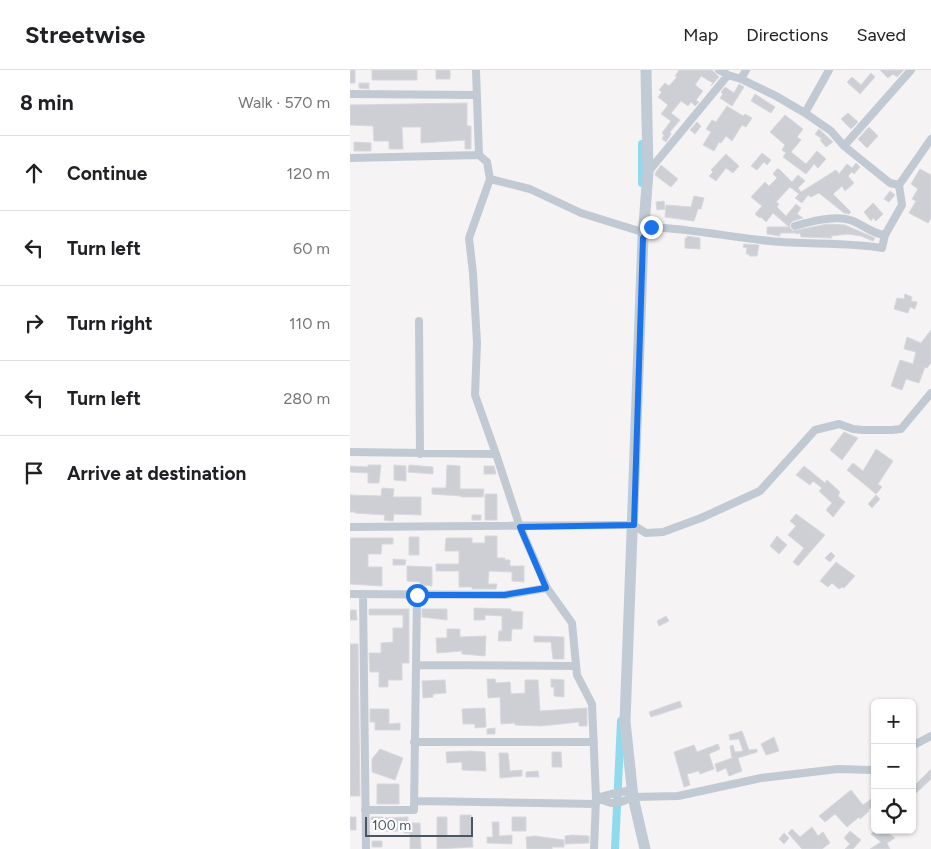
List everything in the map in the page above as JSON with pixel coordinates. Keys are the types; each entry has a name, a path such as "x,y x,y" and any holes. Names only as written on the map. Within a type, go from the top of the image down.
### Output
{"street":[{"path":"476,70 479,155"},
{"path":"645,849 628,794 625,721 628,525 641,235 648,172 646,70"},
{"path":"718,70 776,96 806,113 831,131 844,146 890,183 899,185"},
{"path":"741,79 746,70"},
{"path":"806,113 829,70"},
{"path":"844,146 911,70"},
{"path":"648,172 728,75"},
{"path":"350,94 476,95"},
{"path":"641,235 651,227 686,229 771,241 882,248 886,235 902,205 899,185 931,139"},
{"path":"350,158 479,155 487,162 490,179 469,238 477,343 475,395 520,527 546,588 572,623 576,675 592,704 596,801 594,849"},
{"path":"490,179 530,189 581,213 641,235"},
{"path":"795,226 833,219 846,219 877,234 886,235"},
{"path":"419,321 420,454"},
{"path":"350,527 628,525 646,533 663,532 701,518 760,491 815,430 839,424 863,430 901,429 931,394"},
{"path":"350,452 496,454"},
{"path":"350,594 504,595 546,588"},
{"path":"363,594 366,849"},
{"path":"365,810 414,810 416,801 414,742 417,595"},
{"path":"416,665 575,666"},
{"path":"916,744 931,736"},
{"path":"414,742 594,742"},
{"path":"596,801 611,794 678,796 761,778 838,769 871,770"},
{"path":"416,801 596,801 610,803 621,802 628,794"}],"building":[{"path":"350,70 355,70 355,83 350,83"},
{"path":"372,70 417,70 417,80 372,80"},
{"path":"436,70 450,70 450,79 436,79"},
{"path":"679,70 712,70 719,77 711,86 713,83 701,76 695,85 703,91 696,100 699,102 695,106 691,102 688,106 681,101 671,113 680,120 670,132 671,134 666,142 662,139 664,135 662,133 671,121 661,114 668,105 658,97 662,92 659,90 665,83 669,86 677,77 675,76"},
{"path":"880,70 904,70 897,77 893,74 888,78"},
{"path":"871,73 875,77 860,94 847,82 852,77 861,85"},
{"path":"359,83 369,83 369,89 359,88"},
{"path":"739,84 744,87 732,106 720,98 723,94 721,92 725,87 734,93"},
{"path":"755,94 775,107 771,113 751,101"},
{"path":"467,103 467,126 471,126 471,149 465,149 465,140 421,143 421,127 402,127 403,149 389,149 389,141 374,141 373,126 350,125 350,105"},
{"path":"727,106 743,116 745,114 752,118 746,127 742,125 732,141 726,136 721,143 719,142 714,151 703,145 711,132 706,129 712,120 716,122"},
{"path":"848,113 858,122 851,129 841,119"},
{"path":"785,115 803,129 797,137 801,140 791,152 806,164 817,151 826,159 818,168 814,164 806,174 783,157 786,153 782,150 785,145 770,132"},
{"path":"697,122 701,126 695,134 690,130"},
{"path":"869,127 878,136 867,148 858,139"},
{"path":"819,129 833,142 826,147 820,140 822,139 815,134"},
{"path":"354,142 371,143 371,151 354,151"},
{"path":"762,153 771,160 767,165 764,162 757,170 751,166"},
{"path":"726,154 739,166 733,173 726,168 716,181 709,176 713,172 711,170"},
{"path":"856,163 860,167 854,174 852,172 848,176 854,183 845,191 842,186 833,194 851,212 849,214 844,213 819,193 811,197 808,195 802,203 795,198 799,194 790,187 776,202 779,204 777,207 786,216 796,204 801,208 797,214 803,218 790,224 790,228 793,231 827,224 845,225 875,238 873,241 861,236 848,234 831,236 832,238 801,237 800,233 780,233 780,236 767,234 767,227 789,227 773,213 766,222 760,218 755,214 762,206 751,197 765,182 769,186 777,178 773,174 777,169 792,182 798,175 805,181 798,188 801,192 836,170 839,174 847,164 852,168"},
{"path":"661,165 678,179 671,187 655,175"},
{"path":"920,169 931,175 931,218 928,223 909,213 916,201 912,199 918,189 911,184"},
{"path":"890,191 895,195 889,202 884,199"},
{"path":"694,196 704,198 701,209 698,209 694,221 665,217 666,205 691,207"},
{"path":"664,201 665,209 657,210 656,202"},
{"path":"873,203 883,214 876,221 873,218 871,221 864,212"},
{"path":"687,236 700,238 700,249 685,248 685,238"},
{"path":"744,244 759,245 757,256 746,254 747,248 743,247"},
{"path":"905,294 912,297 911,301 917,302 915,309 910,307 908,313 894,309 897,298 904,299"},
{"path":"931,330 931,363 927,368 925,367 919,383 906,379 902,390 891,386 900,360 913,364 916,352 904,349 907,337 921,343"},
{"path":"844,432 858,438 842,460 830,450"},
{"path":"876,449 893,461 878,484 882,487 876,494 847,470 853,463 863,471"},
{"path":"368,465 381,465 379,483 368,483 368,473 350,472 350,466 368,467"},
{"path":"394,465 406,466 406,481 394,480"},
{"path":"409,465 433,467 433,474 408,472"},
{"path":"447,465 460,466 460,489 484,489 483,497 432,494 432,488 446,488"},
{"path":"484,466 494,466 496,474 484,474"},
{"path":"804,466 825,483 827,480 840,492 838,496 845,502 833,517 826,510 832,503 819,491 822,488 813,481 810,485 796,475"},
{"path":"382,488 394,489 393,497 421,497 421,515 394,514 393,521 384,520 385,515 350,512 350,495 381,496"},
{"path":"485,494 497,494 497,520 485,520"},
{"path":"876,495 880,499 872,508 868,504"},
{"path":"796,514 825,535 798,566 793,562 804,548 788,535 796,526 790,521"},
{"path":"472,515 481,515 481,520 472,520"},
{"path":"485,536 497,536 497,558 510,560 510,566 524,566 524,582 512,581 512,572 489,571 488,584 497,584 496,589 472,589 472,587 459,587 459,571 436,571 436,564 459,564 459,551 445,551 446,538 472,538 472,543 485,543"},
{"path":"777,536 787,545 779,554 770,546"},
{"path":"409,537 419,537 419,555 409,555"},
{"path":"350,538 393,538 393,544 382,544 381,554 368,554 368,567 382,567 382,586 350,584"},
{"path":"831,552 835,556 830,562 825,558"},
{"path":"393,559 406,560 405,565 393,565"},
{"path":"836,562 855,576 844,588 839,589 832,583 828,587 820,581"},
{"path":"407,566 432,567 432,586 420,585 420,582 407,581"},
{"path":"474,608 511,609 511,611 523,612 522,629 512,629 511,641 498,641 499,631 502,631 502,616 485,615 485,620 474,620"},
{"path":"369,609 409,609 409,663 402,663 402,680 388,680 388,687 379,687 379,672 370,672 369,653 381,653 381,643 393,642 393,628 403,628 403,615 369,615"},
{"path":"422,609 447,609 447,620 422,617"},
{"path":"350,610 356,610 357,620 350,620"},
{"path":"666,616 669,621 659,626 657,621"},
{"path":"447,629 460,629 460,637 486,636 485,656 462,654 462,651 437,653 436,638 447,638"},
{"path":"534,636 564,637 564,659 553,659 551,642 534,642"},
{"path":"350,644 358,644 360,796 350,796"},
{"path":"487,679 495,679 496,683 510,682 511,694 525,693 525,680 538,680 540,711 587,708 587,726 579,726 579,722 541,726 515,725 515,723 501,724 500,697 488,698"},
{"path":"551,679 564,680 564,697 554,696 554,687 551,687"},
{"path":"445,680 446,693 433,694 433,697 423,698 422,681"},
{"path":"680,701 682,707 651,717 649,712"},
{"path":"485,708 486,727 475,728 475,724 463,724 462,709"},
{"path":"370,709 389,709 389,724 400,723 400,730 375,730 375,722 370,722"},
{"path":"495,728 495,734 487,734 487,729"},
{"path":"742,731 749,750 757,749 757,752 738,758 742,771 729,776 726,768 717,772 715,764 732,758 730,746 733,745 735,752 743,751 739,739 730,740 729,735"},
{"path":"774,737 779,751 766,755 761,744"},
{"path":"718,744 720,749 709,754 714,769 700,774 699,771 687,774 690,785 684,787 674,752 694,745 697,752"},
{"path":"380,749 403,758 395,780 372,772 372,759"},
{"path":"446,752 485,752 486,771 462,770 462,762 447,763"},
{"path":"552,752 561,752 562,767 552,767"},
{"path":"499,753 508,753 510,771 522,770 522,776 500,778"},
{"path":"931,769 931,779 916,793 916,784"},
{"path":"538,771 539,777 526,777 526,772"},
{"path":"377,784 399,784 399,804 377,804"},
{"path":"851,790 863,805 871,799 869,811 847,827 835,814 825,822 819,816"},
{"path":"460,815 471,815 473,847 437,849 437,817 447,817 447,837 460,837"},
{"path":"350,817 356,817 356,830 350,830"},
{"path":"371,817 383,817 383,823 371,823"},
{"path":"408,817 408,823 420,823 421,849 410,849 410,833 404,833 404,831 385,831 385,818"},
{"path":"512,817 526,817 526,831 512,831"},
{"path":"492,822 499,822 499,836 512,835 512,844 487,843 487,837 493,837"},
{"path":"812,827 818,836 823,832 830,843 822,849 802,849 788,833 792,829 800,837"},
{"path":"850,831 861,840 853,849 845,849 850,844 844,838"},
{"path":"784,833 789,838 784,844 779,839"},
{"path":"871,834 890,834 895,838 887,843 890,849 870,849 881,842"},
{"path":"535,836 564,840 564,847 527,849 526,837"},
{"path":"565,836 589,836 589,843 565,844"},
{"path":"372,841 382,841 382,847 372,847"}],"waterway":[{"path":"642,144 642,183"},
{"path":"615,849 621,721"}],"route":[{"path":"417,595 504,595 546,588 534,556 520,527 634,525 643,238 651,227"}]}
